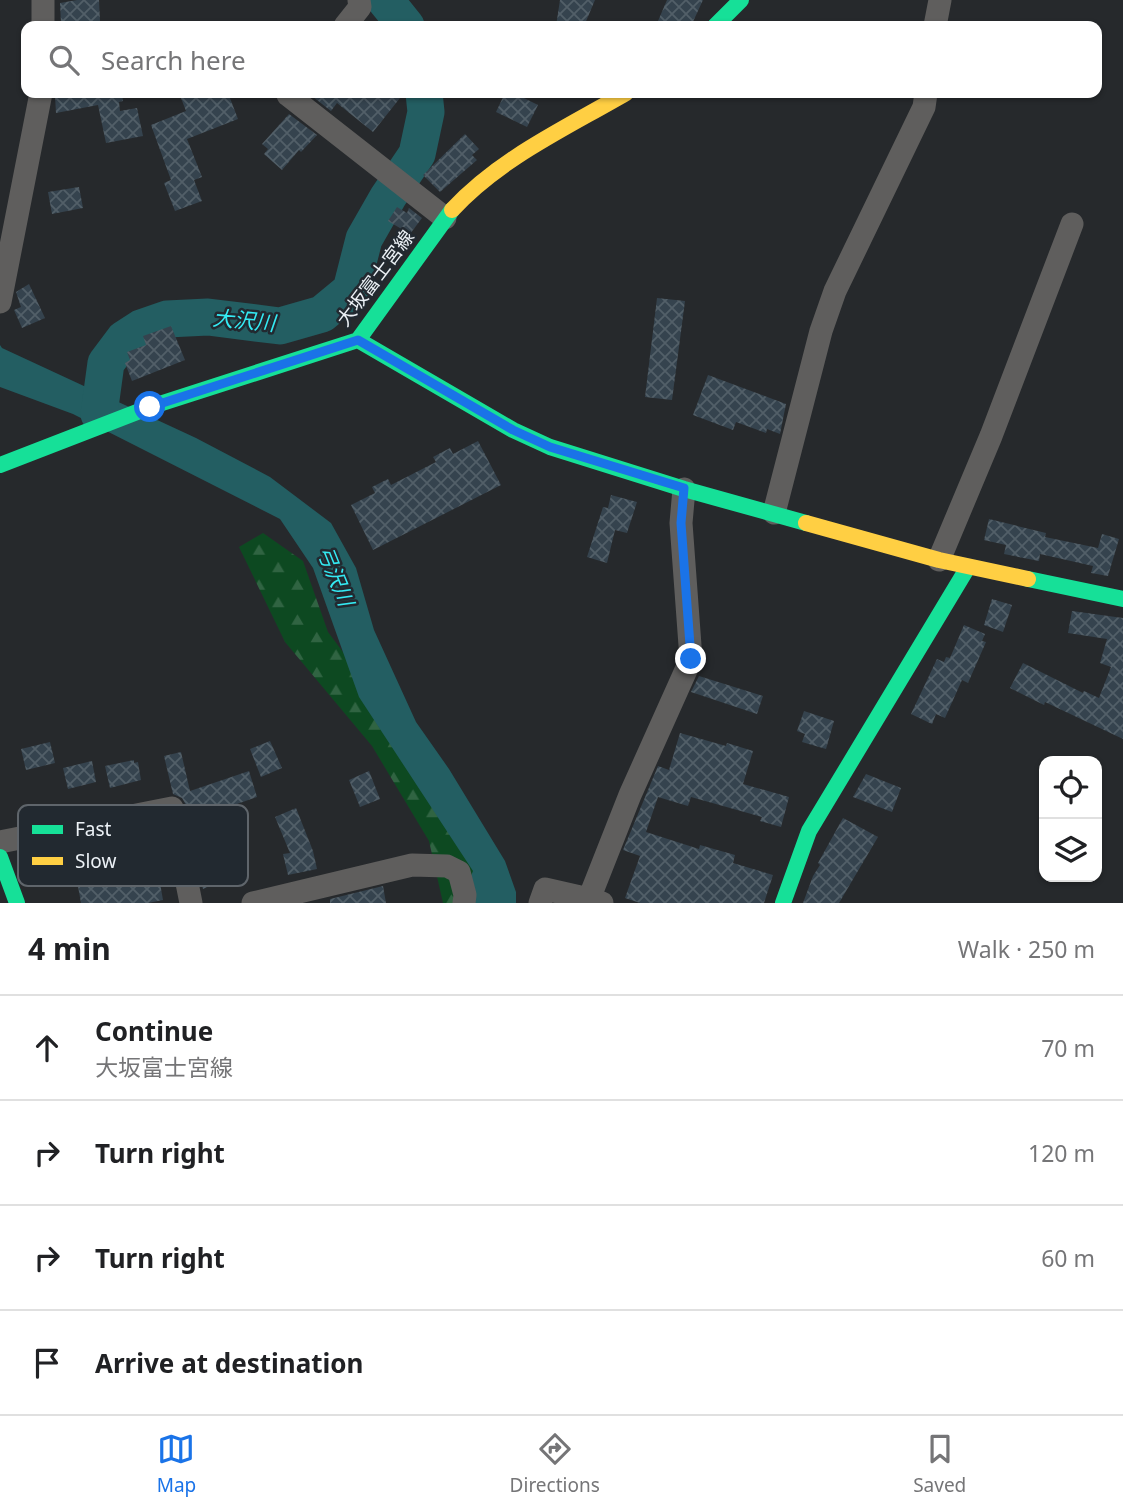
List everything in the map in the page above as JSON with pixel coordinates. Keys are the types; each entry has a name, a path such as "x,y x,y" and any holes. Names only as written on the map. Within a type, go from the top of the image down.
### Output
{"street":[{"path":"43,0 43,21"},
{"path":"349,21 360,8 359,0"},
{"path":"720,21 741,0"},
{"path":"936,21 940,0"},
{"path":"0,302 40,98"},
{"path":"292,98 445,218"},
{"name":"大坂富士宮線","path":"0,465 150,407 358,340 445,218 467,194 505,163 617,98"},
{"path":"774,513 821,331 835,291 925,107 926,98"},
{"path":"939,560 991,436 1072,224"},
{"path":"358,340 513,430 561,451 939,560 1123,600"},
{"path":"540,903 545,889 596,901 630,795 691,659 681,523 684,488"},
{"path":"783,903 809,831 968,567"},
{"path":"0,842 18,838"},
{"path":"0,857 17,903"},
{"path":"253,903 412,865 447,866 460,873 464,903"}],"green space":[{"path":"263,533 303,561 328,632 390,715 493,903 443,903 429,841 372,746 285,642 239,547"}],"water":[{"name":"弓沢川","path":"0,345 196,438 270,477 331,523 356,568 374,630 416,722 449,769 505,861 516,892 516,903 460,903 473,871 359,697 313,568 280,519 73,414 0,387"}],"building":[{"path":"99,0 100,21 61,21 60,3"},
{"path":"560,0 595,0 586,21 557,21"},
{"path":"667,0 703,0 693,21 658,21"},
{"path":"55,98 123,98 123,101 119,102 120,111 137,108 143,136 106,143 98,105 56,113"},
{"path":"181,98 230,98 238,119 187,139 202,177 194,180 202,201 175,211 164,183 171,180 151,125 186,111"},
{"path":"314,98 400,98 373,132 337,103 331,111"},
{"path":"503,98 524,98 538,105 527,127 496,112"},
{"path":"289,114 317,135 301,152 299,150 282,170 264,154 268,149 262,144"},
{"path":"465,134 479,149 472,155 477,160 440,192 423,175"},
{"path":"79,187 83,208 52,214 48,192"},
{"path":"397,207 407,213 409,208 422,218 410,234 388,221"},
{"path":"29,284 45,318 22,328 14,310 21,307 16,292"},
{"path":"657,298 685,301 672,400 645,397"},
{"path":"171,326 185,360 132,381 125,363 130,360 127,352 146,345 143,336"},
{"path":"708,375 786,404 780,434 767,429 766,433 736,422 733,430 693,415"},
{"path":"478,441 501,485 373,550 351,505 375,493 372,487 388,479 391,485 436,462 433,457 450,448 453,454"},
{"path":"611,495 637,502 627,533 615,530 607,563 587,557 603,507 608,508"},
{"path":"989,519 1046,533 1045,537 1098,548 1102,534 1119,539 1108,576 1091,573 1093,566 1040,554 1039,561 1004,554 1006,545 984,540"},
{"path":"992,599 1012,605 1003,632 984,625"},
{"path":"1072,611 1123,618 1123,739 1010,688 1023,663 1083,693 1084,691 1099,698 1111,667 1100,663 1107,639 1068,633"},
{"path":"964,625 985,634 982,641 986,642 968,683 962,680 945,718 936,714 932,724 911,714 937,659 944,662 946,657 950,658"},
{"path":"699,676 763,696 757,714 691,692"},
{"path":"804,711 834,721 826,749 802,742 805,734 797,731"},
{"path":"680,733 753,751 743,784 789,797 781,827 760,821 762,817 691,797 688,806 658,797 646,832 699,849 700,845 735,855 733,863 773,875 764,903 640,903 625,898 640,856 623,850 658,766 669,770"},
{"path":"270,741 282,768 261,777 250,749"},
{"path":"50,742 55,763 26,770 21,749"},
{"path":"181,752 190,791 249,771 257,797 234,805 186,805 182,798 173,794 164,756"},
{"path":"134,760 134,763 138,762 141,780 110,788 105,766"},
{"path":"92,761 96,782 68,789 63,768"},
{"path":"369,771 380,799 360,807 349,780"},
{"path":"866,774 901,788 892,812 853,797"},
{"path":"296,808 317,869 288,875 283,854 290,853 275,817"},
{"path":"843,818 878,837 839,903 803,903 820,865 818,863"},
{"path":"78,886 161,886 163,900 148,903 81,903"},
{"path":"383,886 386,903 330,903 330,899"}],"waterway":[{"name":"大沢川","path":"385,0 402,21"},
{"name":"大沢川","path":"99,414 106,363 124,339 141,328 167,319 208,317 280,326 322,314 351,290 364,239 417,154 426,112 425,98"}],"traffic: fast":[{"path":"720,21 741,0"},
{"path":"0,465 150,407 358,340 452,210"},
{"path":"358,340 513,430 550,447 684,489 806,523"},
{"path":"783,903 809,831 968,567"},
{"path":"1028,579 1123,599"},
{"path":"0,857 17,903"}],"traffic: slow":[{"path":"452,210 471,191 512,159 617,98"},
{"path":"806,523 939,560 1028,579"}],"route":[{"path":"150,407 358,340 513,430 550,447 684,488 681,523 691,659"}]}
